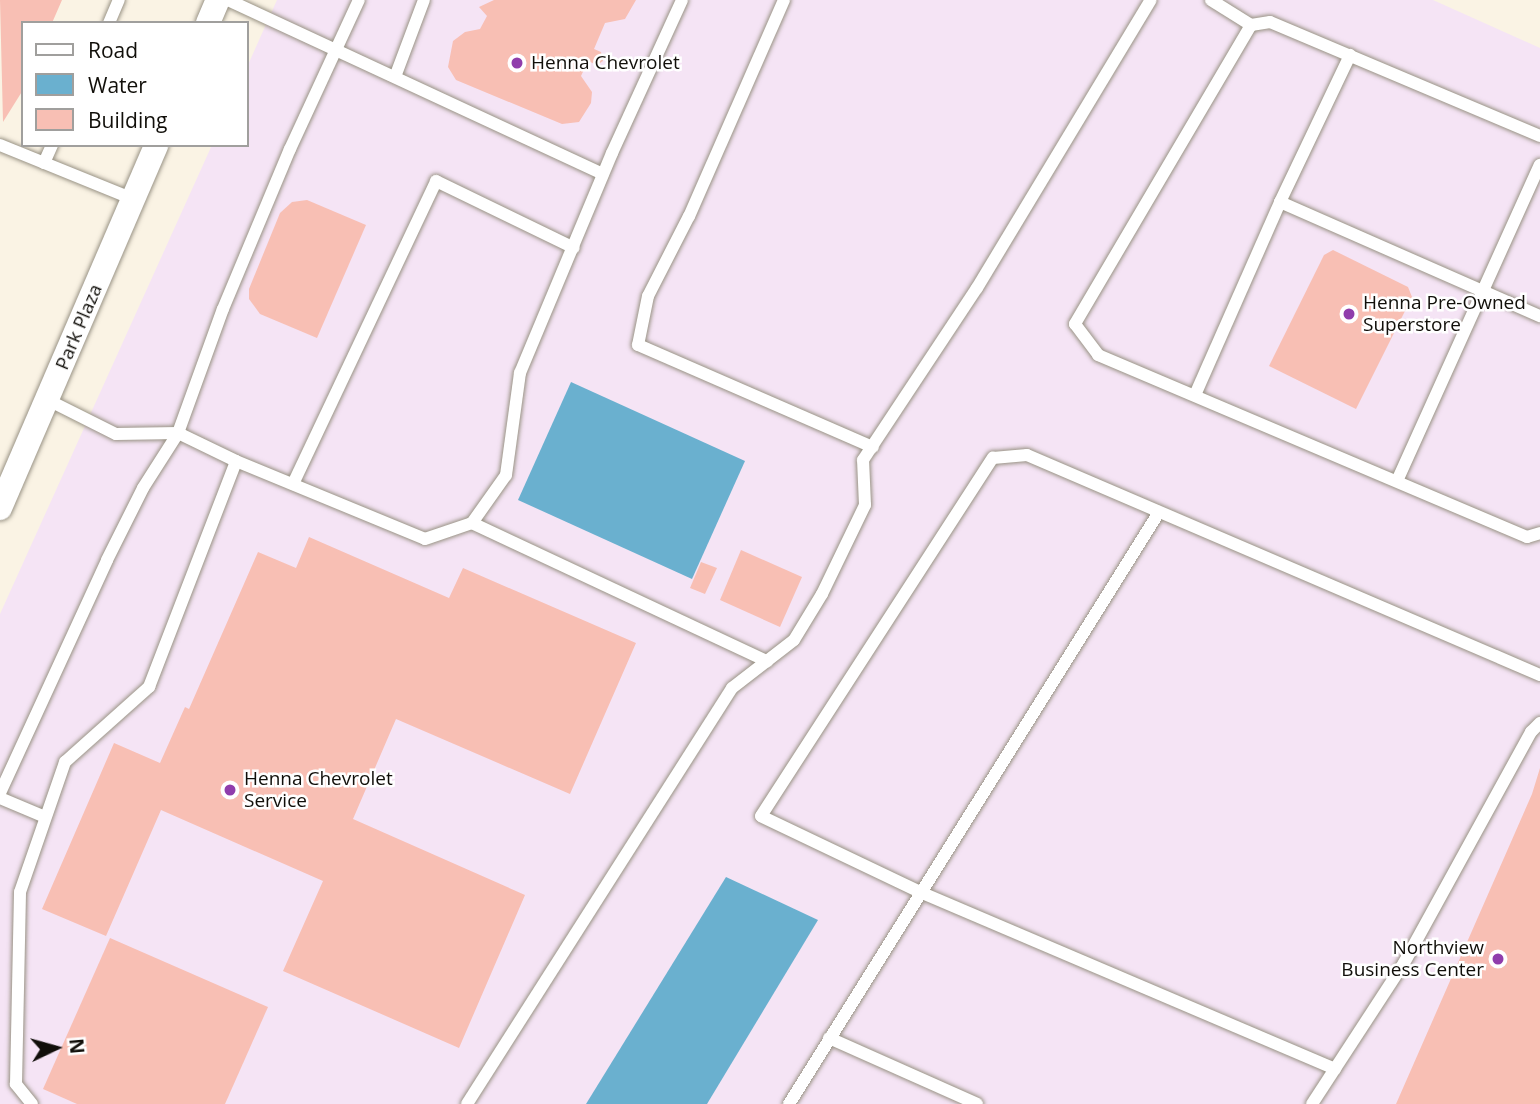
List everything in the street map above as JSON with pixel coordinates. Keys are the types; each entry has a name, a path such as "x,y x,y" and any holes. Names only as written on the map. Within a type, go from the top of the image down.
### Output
{"street":[{"path":"209,21 218,0"},
{"name":"Park Plaza","path":"0,508 155,147"}],"lane":[{"path":"110,21 119,0"},
{"path":"228,0 603,174"},
{"path":"46,817 0,795 107,560 143,488 178,433 228,297 359,0"},
{"path":"395,77 424,0"},
{"path":"48,400 116,434 178,433 236,461 425,539 472,523 506,475 520,373 575,248 603,174 682,0"},
{"path":"784,0 690,216 648,296 638,345 873,447"},
{"path":"467,1104 732,688 794,640 822,594 865,505 863,460 977,288 1151,0"},
{"path":"1211,0 1251,25 1270,22 1540,136"},
{"path":"1251,25 1075,324 1098,355 1527,537 1540,533"},
{"path":"1195,395 1280,202 1350,55"},
{"path":"0,145 133,199"},
{"path":"44,163 51,147"},
{"path":"1397,481 1540,166"},
{"path":"293,484 436,181 575,248"},
{"path":"1280,202 1540,316"},
{"path":"1335,1069 920,892 761,816 993,458 1027,455 1540,675"},
{"path":"32,1104 16,1084 16,949 20,892 65,762 149,687 236,461"},
{"path":"789,1104 1159,512"},
{"path":"472,523 766,661"},
{"path":"1312,1104 1404,962 1531,732 1540,723"},
{"path":"829,1038 976,1104"}],"shaded area":[{"path":"277,0 1433,0 1540,48 1540,1104 0,1104 0,614 211,147 248,147 248,65"}],"water":[{"path":"571,382 745,461 692,579 518,500"},
{"path":"726,877 818,920 707,1104 586,1104"}],"building":[{"path":"0,0 62,0 53,21 21,21 21,93 3,122"},
{"name":"Henna Chevrolet","path":"494,0 636,0 625,19 605,23 594,49 601,52 603,61 597,65 588,61 581,76 592,92 591,103 579,122 562,124 456,80 448,67 453,41 465,32 480,29 487,16 479,7"},
{"path":"307,200 366,225 317,338 260,314 249,299 249,289 280,213 292,202"},
{"name":"Henna Pre-Owned Superstore","path":"1333,250 1408,287 1412,297 1356,409 1269,366 1324,255"},
{"name":"Henna Chevrolet Service","path":"309,537 449,598 463,568 636,643 570,794 396,719 353,819 525,895 459,1048 283,971 323,881 161,810 106,936 42,909 114,743 160,763 185,707 189,709 258,552 296,568"},
{"path":"741,550 802,577 780,627 720,600"},
{"path":"701,562 717,568 705,594 690,588"},
{"name":"Northview Business Center","path":"1540,768 1540,1104 1396,1104 1532,794"},
{"path":"110,938 268,1007 225,1104 77,1104 43,1089"}],"place":[{"name":"Henna Chevrolet","path":"517,63"},
{"name":"Henna Pre-Owned Superstore","path":"1349,314"},
{"name":"Henna Chevrolet Service","path":"230,790"},
{"name":"Northview Business Center","path":"1498,959"}]}
